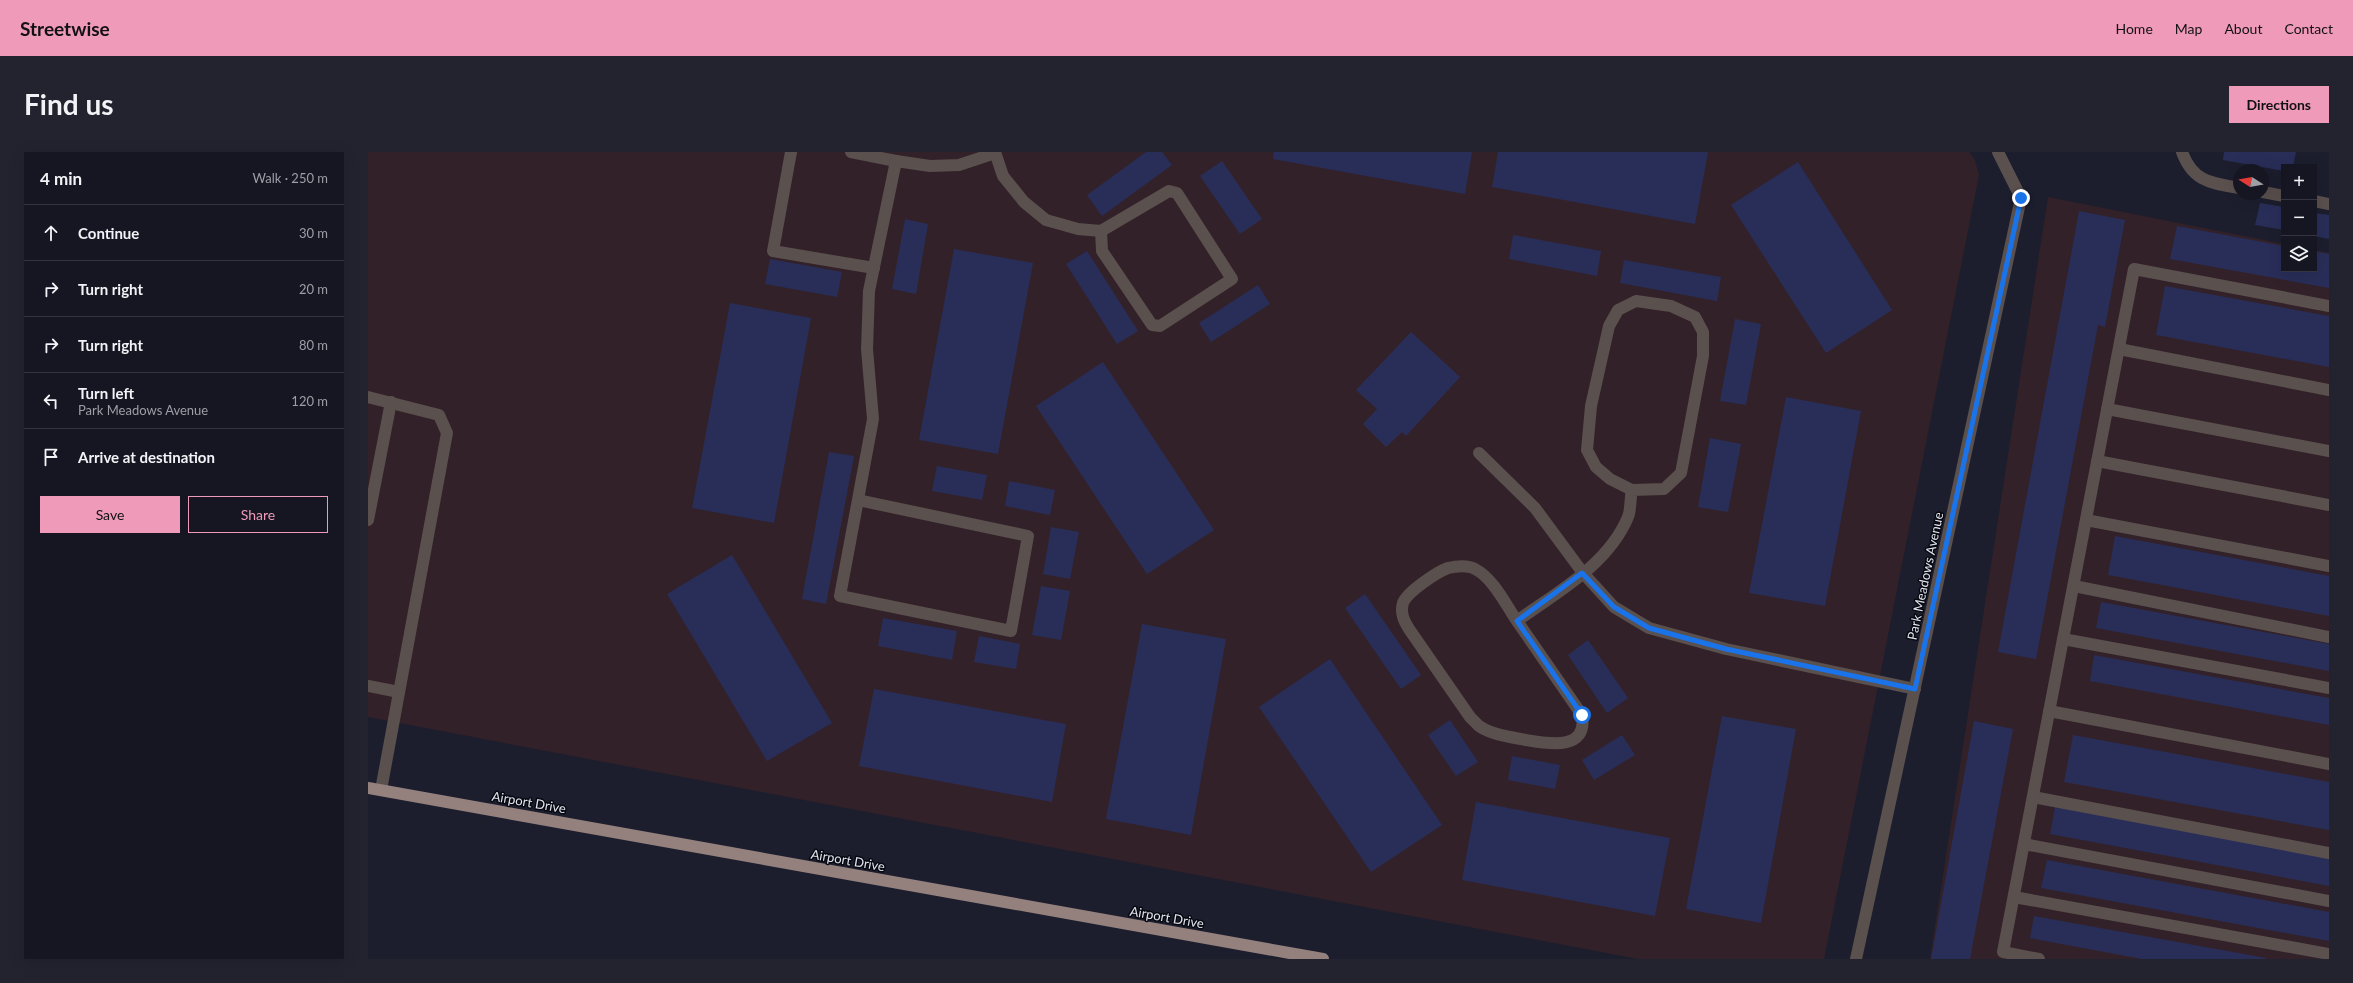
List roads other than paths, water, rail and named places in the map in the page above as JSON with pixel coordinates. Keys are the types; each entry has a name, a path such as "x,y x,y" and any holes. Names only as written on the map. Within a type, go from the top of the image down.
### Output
{"main road":[{"name":"Airport Drive","path":"368,788 1323,959"}],"street":[{"path":"790,152 773,251 874,268"},
{"path":"851,152 930,166 959,165 995,152 1003,176 1024,202 1046,220 1078,229 1101,231 1169,191 1178,194 1232,279 1160,326 1152,325 1102,251 1101,231"},
{"path":"2182,152 2187,165 2197,176 2212,183 2233,187"},
{"name":"Park Meadows Avenue","path":"1856,959 2021,198 2001,153"},
{"path":"858,500 1028,536 1011,631 840,596 873,419 867,349 869,291 896,161"},
{"path":"2269,193 2281,195"},
{"path":"2317,202 2329,204"},
{"path":"2039,959 2003,952 2134,269 2329,306"},
{"path":"1636,301 1671,306 1695,317 1703,332 1704,356 1681,473 1664,490 1632,490 1610,479 1596,467 1588,450 1590,406 1609,326 1618,310 1636,301"},
{"path":"2119,349 2329,390"},
{"path":"368,397 439,415 447,433 381,790"},
{"path":"368,520 374,460 391,402"},
{"path":"2108,409 2329,451"},
{"path":"1479,454 1535,508 1582,573 1614,607 1649,628 1726,649 1915,689"},
{"path":"2097,461 2329,505"},
{"path":"1517,621 1582,573 1610,548 1628,516 1632,490"},
{"path":"2086,520 2329,566"},
{"path":"1465,566 1474,569 1485,576 1517,621 1582,715 1584,723 1581,732 1573,740 1561,744 1550,744 1499,734 1479,726 1470,717 1409,629 1402,617 1402,611 1403,603 1409,594 1448,568 1465,566"},
{"path":"2074,586 2329,637"},
{"path":"2063,639 2329,688"},
{"path":"368,686 399,692"},
{"path":"2049,711 2329,764"},
{"path":"2033,797 2329,853"},
{"path":"2024,844 2329,901"},
{"path":"2014,897 2329,954"}]}
